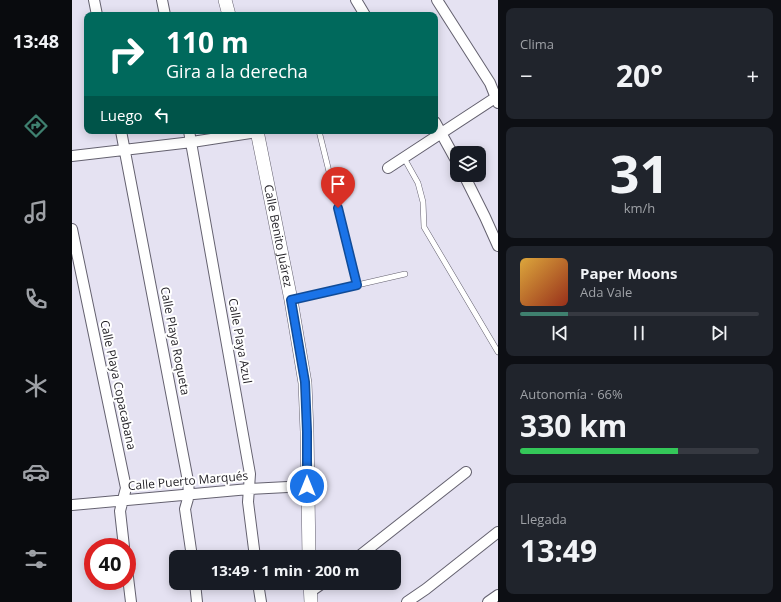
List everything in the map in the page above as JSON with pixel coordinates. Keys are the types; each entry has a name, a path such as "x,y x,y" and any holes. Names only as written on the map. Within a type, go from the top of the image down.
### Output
{"street":[{"path":"94,0 96,12"},
{"path":"162,0 164,12"},
{"path":"225,0 228,12"},
{"path":"356,0 363,12"},
{"path":"388,168 442,132 497,99 490,83 437,0"},
{"path":"438,126 450,148"},
{"name":"Calle Playa Roqueta","path":"122,134 188,481 189,495 186,509 191,550"},
{"name":"Calle Playa Azul","path":"190,134 250,474 248,502 254,550"},
{"path":"72,156 192,142 244,134"},
{"name":"Calle Benito Juárez","path":"257,134 291,300 305,382 309,550"},
{"path":"468,182 498,246"},
{"name":"Calle Playa Copacabana","path":"72,229 126,488 120,511 123,538"},
{"path":"367,550 466,472"},
{"name":"Calle Puerto Marqués","path":"72,505 249,489 307,486"},
{"path":"407,602 426,589 498,532"},
{"path":"130,590 131,602"},
{"path":"196,590 198,602"},
{"path":"259,590 261,602"},
{"path":"488,602 498,595"}],"lane":[{"path":"320,134 357,285"},
{"path":"404,158 418,183 423,202 424,227 498,352"},
{"path":"291,300 406,274"}],"route":[{"path":"307,486 305,382 291,300 357,285 338,208"}]}
